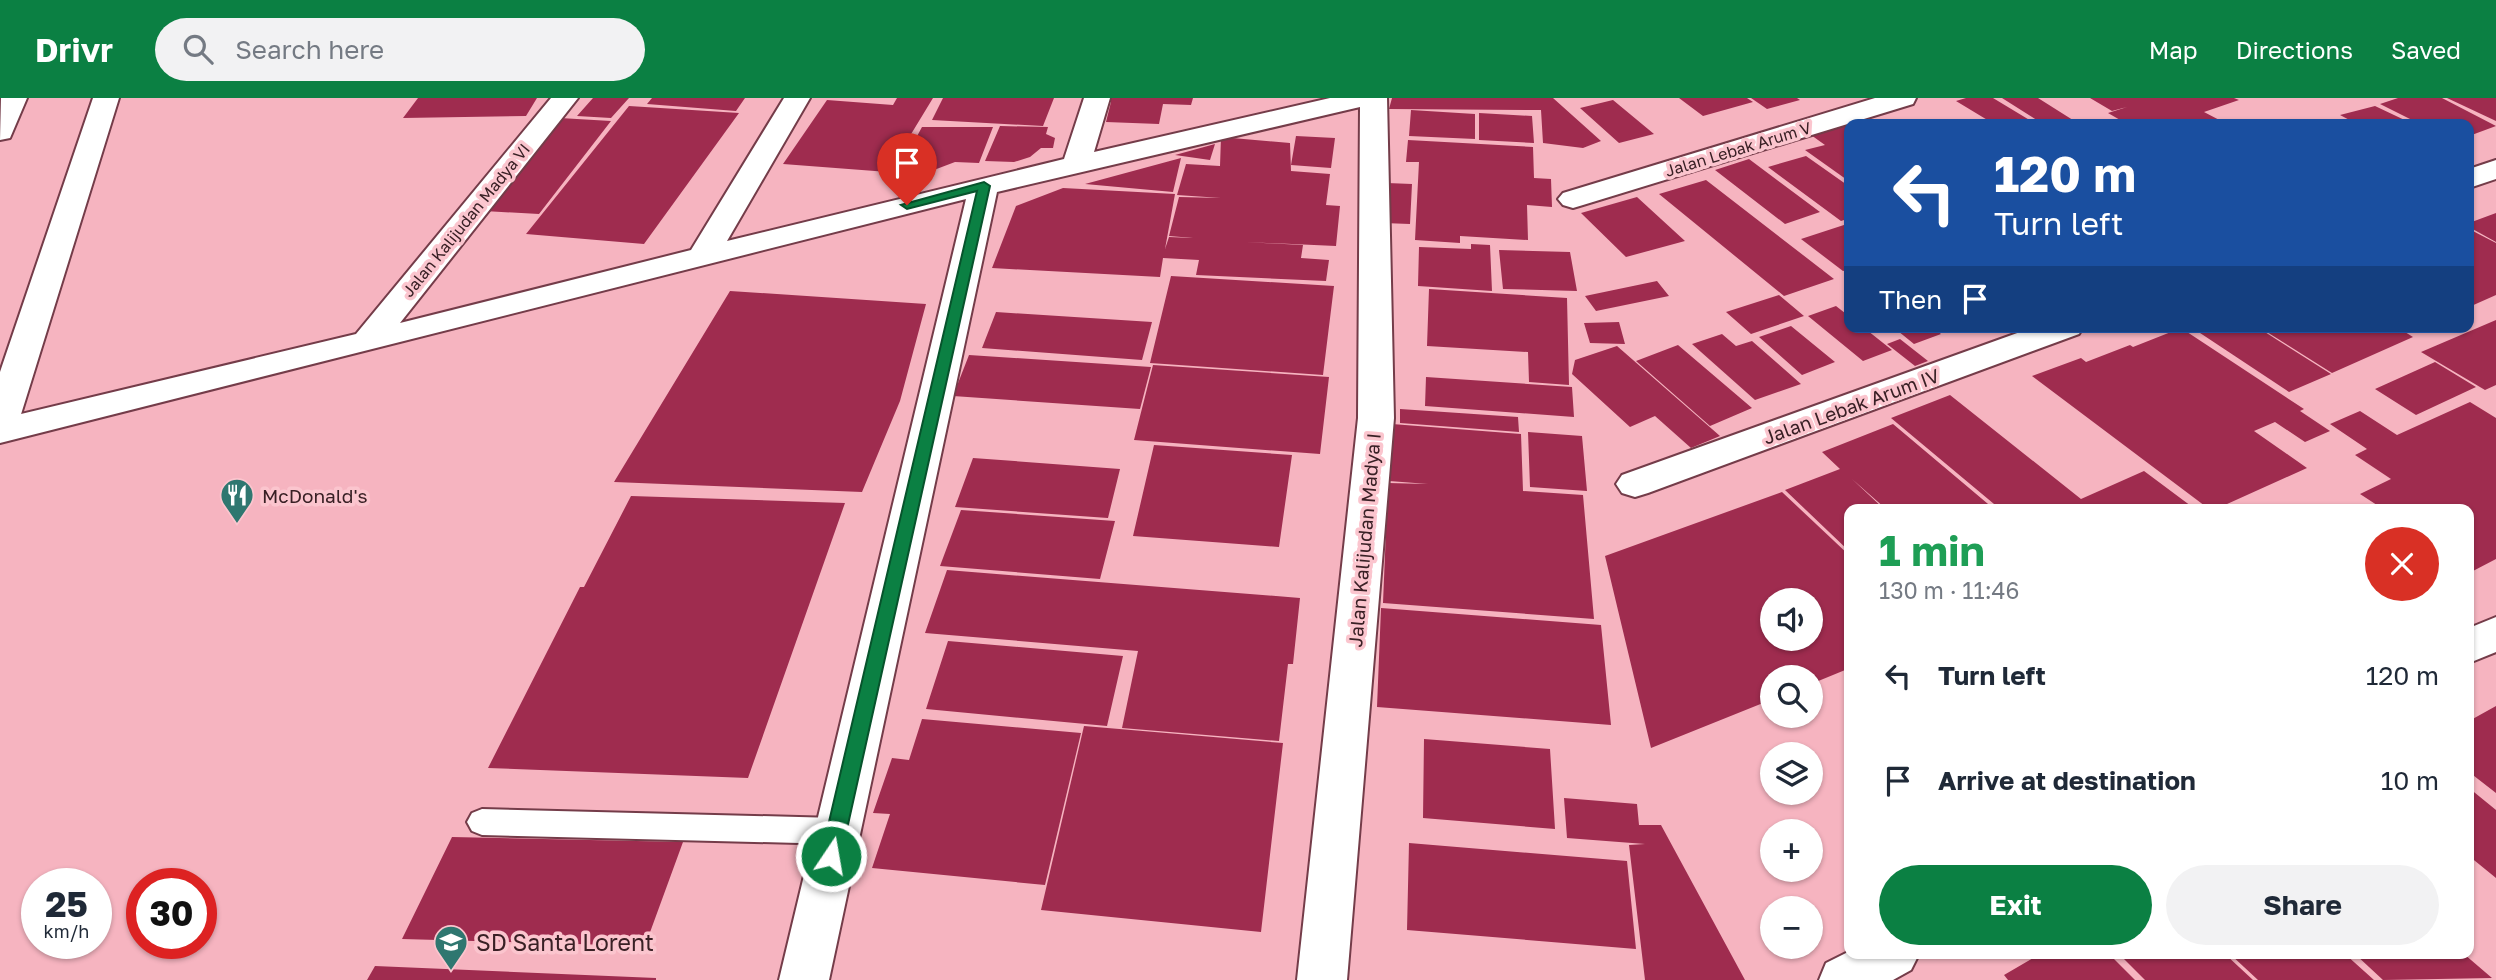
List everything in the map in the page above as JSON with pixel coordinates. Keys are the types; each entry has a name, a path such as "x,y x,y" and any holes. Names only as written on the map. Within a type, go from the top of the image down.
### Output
{"street":[{"path":"0,132 14,98"},
{"path":"0,424 106,98"},
{"name":"Jalan Kalijudan Madya VI","path":"367,342 565,98"},
{"path":"703,256 797,98"},
{"path":"1076,165 1097,98"},
{"path":"0,431 367,342 984,186 1365,98"},
{"name":"Jalan Kalijudan Madya I","path":"1322,980 1376,418 1374,98"},
{"name":"Jalan Lebak Arum V","path":"1573,200 1903,98"},
{"path":"2474,177 2496,169"},
{"path":"804,980 984,186"},
{"name":"Jalan Lebak Arum IV","path":"1635,484 2050,333"},
{"path":"2474,644 2496,633"},
{"path":"1844,980 1884,959"}],"lane":[{"path":"482,822 836,831"}],"building":[{"path":"418,98 537,98 526,116 403,118"},
{"path":"593,98 629,98 611,118 577,116"},
{"path":"652,98 745,98 736,111 647,104"},
{"path":"897,98 933,98 888,172 783,164 827,100 893,105"},
{"path":"943,98 1054,98 1043,126 932,120"},
{"path":"1109,98 1193,98 1191,105 1163,104 1159,124 1106,122 1111,102 1108,102"},
{"path":"1392,98 1553,98 1601,141 1583,148 1543,143 1541,110 1389,109"},
{"path":"1679,98 1747,98 1753,102 1703,116"},
{"path":"1751,98 1797,98 1800,100 1767,109"},
{"path":"1966,98 1993,98 2028,119 1986,119 1956,101"},
{"path":"2002,98 2038,98 2071,119 2035,119"},
{"path":"2090,98 2239,100 2204,112 2217,119 2118,119 2108,113 2127,107 2112,111"},
{"path":"2398,98 2442,98 2496,126 2474,134 2474,119 2410,119 2380,104"},
{"path":"2447,98 2496,98 2496,121"},
{"path":"1613,100 1654,134 1619,143 1580,108"},
{"path":"629,106 739,113 644,244 526,234"},
{"path":"2375,106 2402,119 2348,119 2340,115"},
{"path":"1411,110 1475,114 1475,139 1409,136"},
{"path":"1479,113 1532,116 1534,143 1479,140"},
{"path":"560,118 611,121 539,214 484,211"},
{"path":"1844,125 1844,178 1805,150 1825,145 1811,135"},
{"path":"1000,126 1048,127 1046,134 1055,138 1053,148 1041,148 1030,157 1014,162 985,161"},
{"path":"922,127 993,127 979,163 955,162 926,173 897,173"},
{"path":"1296,136 1335,138 1331,168 1291,165"},
{"path":"1221,137 1290,143 1291,171 1330,174 1326,205 1340,206 1336,246 1245,242 1303,245 1301,258 1329,260 1326,281 1196,275 1199,260 1163,258 1160,277 992,268 1016,206 1063,188 1175,194 1165,249 1169,237 1193,238 1169,236 1179,197 1221,198 1177,195 1186,164 1220,166"},
{"path":"1408,140 1533,147 1534,178 1551,179 1552,207 1527,205 1528,240 1460,236 1460,243 1415,240 1419,162 1406,162"},
{"path":"1215,144 1210,160 1175,155"},
{"path":"1806,156 1844,183 1844,220 1841,221 1768,167"},
{"path":"1181,158 1173,192 1085,184"},
{"path":"1749,159 1820,212 1785,224 1715,170"},
{"path":"1706,180 1834,279 1784,296 1659,194"},
{"path":"1387,183 1412,184 1410,224 1383,223"},
{"path":"1637,197 1685,241 1626,257 1581,213"},
{"path":"2496,213 2496,242 2474,230 2474,221"},
{"path":"1844,225 1844,271 1843,271 1801,239"},
{"path":"2474,232 2496,243 2496,295 2474,305"},
{"path":"1471,244 1490,245 1492,291 1418,286 1419,247 1471,249"},
{"path":"1499,250 1570,252 1577,291 1503,289"},
{"path":"1171,276 1334,286 1323,375 1150,363"},
{"path":"1657,281 1669,296 1596,311 1585,296"},
{"path":"1429,289 1567,298 1569,385 1529,382 1528,352 1427,346"},
{"path":"730,291 926,304 900,401 862,492 614,482"},
{"path":"1779,295 1804,316 1751,334 1726,312"},
{"path":"1836,306 1844,312 1844,333 1871,333 1892,350 1863,361 1808,316"},
{"path":"996,312 1152,322 1142,360 982,348"},
{"path":"2496,320 2496,385 2485,390 2421,352 2466,333 2474,333 2474,329"},
{"path":"1619,322 1625,344 1590,343 1584,323"},
{"path":"1791,326 1835,362 1802,375 1759,337"},
{"path":"1900,333 1941,334 1914,344"},
{"path":"2168,333 2189,333 2304,409 2300,411 2330,431 2305,442 2275,422 2254,431 2307,468 2227,504 2202,504 2032,376 2081,358 2086,362 2130,345 2133,347"},
{"path":"2200,333 2266,333 2331,374 2289,392"},
{"path":"2269,333 2407,333 2413,337 2332,373"},
{"path":"1722,334 1736,346 1752,341 1801,384 1755,400 1692,344"},
{"path":"1900,339 1928,361 1915,366 1887,344"},
{"path":"1678,345 1752,408 1710,426 1636,361"},
{"path":"1617,346 1720,436 1691,448 1655,416 1630,427 1572,374 1575,360"},
{"path":"969,355 1151,367 1140,409 953,396"},
{"path":"2435,362 2476,387 2416,415 2375,389"},
{"path":"1153,365 1329,377 1320,454 1134,440"},
{"path":"1426,377 1572,387 1574,417 1425,406"},
{"path":"1950,395 2081,499 2144,471 2188,504 1994,504 1891,418"},
{"path":"2470,402 2496,418 2496,559 2474,570 2474,504 2375,504 2360,494 2391,479 2355,455 2367,449 2330,424 2360,411 2397,435"},
{"path":"1400,409 1518,417 1519,432 1400,423"},
{"path":"1392,424 1521,434 1523,491 1583,495 1594,619 1383,603 1388,483 1428,484 1389,481"},
{"path":"1893,424 1988,504 1880,504 1852,479 1879,504 1844,504 1844,546 1785,490 1840,469 1822,452"},
{"path":"1528,432 1582,436 1587,491 1530,487"},
{"path":"1154,445 1292,455 1279,547 1133,536"},
{"path":"973,458 1120,469 1108,518 955,507"},
{"path":"1782,492 1844,550 1844,670 1823,679 1823,665 1760,665 1760,704 1651,748 1605,556"},
{"path":"631,496 845,503 748,778 488,768 580,587 584,587"},
{"path":"961,510 1115,521 1100,579 940,566"},
{"path":"947,570 1300,598 1293,664 1288,664 1279,741 1122,728 1138,651 925,633"},
{"path":"1381,608 1601,625 1611,725 1377,707"},
{"path":"948,641 1123,656 1107,726 926,709"},
{"path":"2496,706 2496,793 2474,776 2474,718"},
{"path":"922,719 1081,733 1045,885 872,868 890,814 873,813 892,758 909,760"},
{"path":"1084,726 1283,743 1261,932 1041,910"},
{"path":"1424,739 1550,749 1555,829 1423,818"},
{"path":"2474,792 2496,810 2496,878 2474,860"},
{"path":"1564,798 1637,804 1639,825 1661,825 1745,980 1645,980 1629,845 1645,844 1567,838"},
{"path":"452,837 683,842 645,946 402,939"},
{"path":"1409,843 1627,861 1636,949 1407,930"},
{"path":"2031,959 2114,959 2135,980 2008,980 2004,975"},
{"path":"2124,959 2230,959 2253,980 2145,980"},
{"path":"2235,959 2351,959 2374,980 2258,980"},
{"path":"2360,959 2470,959 2492,978 2383,980"},
{"name":"SD Santa Lorent","path":"375,966 656,978 656,980 367,980"}],"place":[{"name":"McDonald's","path":"237,525"},
{"name":"SD Santa Lorent","path":"451,972"}],"route":[{"path":"831,856 984,186 907,205"}]}
